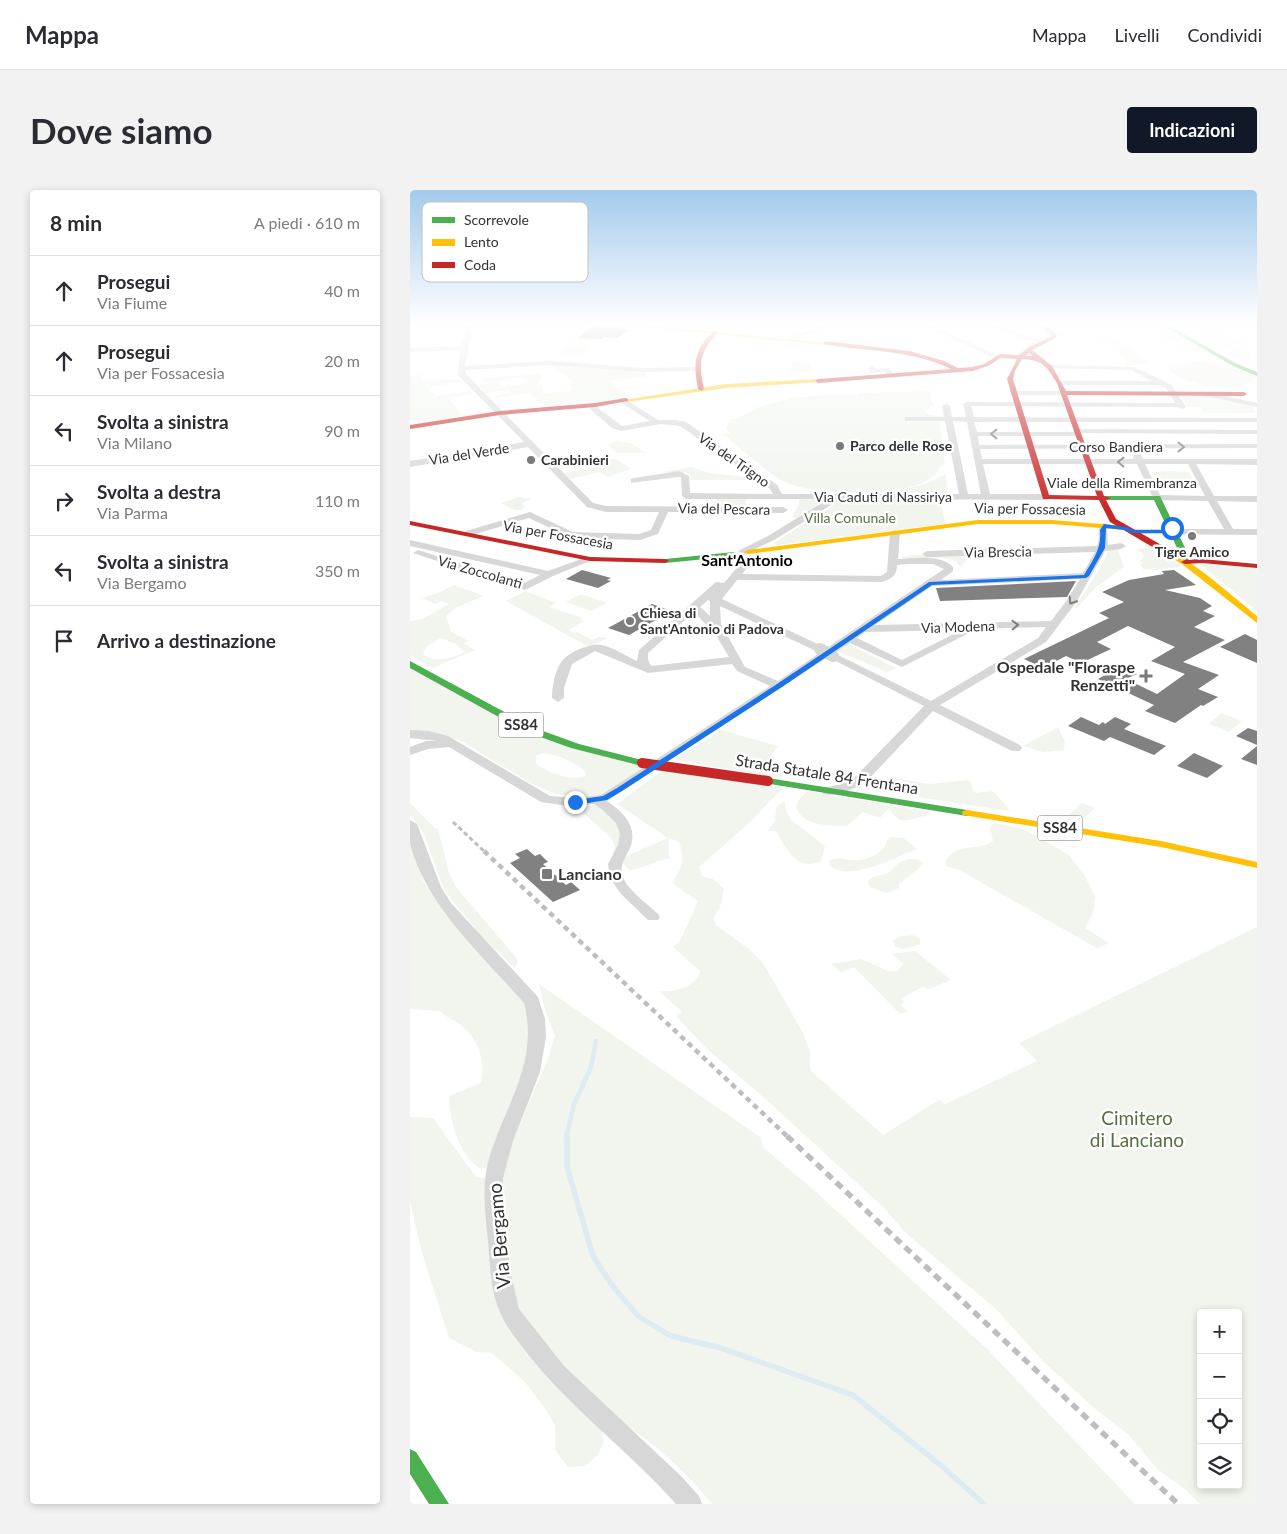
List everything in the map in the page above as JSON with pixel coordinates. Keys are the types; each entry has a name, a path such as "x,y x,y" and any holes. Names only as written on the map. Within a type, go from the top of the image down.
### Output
{"street":[{"name":"Via del Verde","path":"473,386 590,505 606,508 665,508"},
{"path":"410,427 500,413 595,405 732,386"},
{"path":"1013,386 1046,497"},
{"path":"828,790 846,787 859,781 931,706 1042,640 1072,601 1102,548 1104,524 1101,497 1059,386"},
{"path":"986,497 967,404 1018,404 1063,394 1132,386"},
{"path":"1168,386 1197,432"},
{"path":"1014,393 1208,394 1252,398"},
{"path":"1063,394 1143,405 1180,405"},
{"path":"1137,394 1143,405 1166,431"},
{"path":"623,400 658,423"},
{"name":"Via del Trigno","path":"595,405 594,410 621,429 658,423 678,422 684,424 774,487 779,496"},
{"path":"946,406 964,495"},
{"path":"908,419 1257,420"},
{"path":"1114,419 1140,462 1185,556 1185,562"},
{"path":"1226,420 1235,432"},
{"path":"1122,434 1166,431 1257,432"},
{"path":"972,434 1077,433 1257,436"},
{"name":"Via del Verde","path":"410,464 529,444"},
{"path":"1246,446 1257,461"},
{"name":"Corso Bandiera","path":"975,447 1257,446"},
{"path":"978,461 1257,461"},
{"path":"1191,462 1230,532"},
{"name":"Via Caduti di Nassiriya","path":"634,481 679,474 685,476 686,496 986,497"},
{"path":"749,510 751,496"},
{"path":"719,632 712,598 745,555 838,497"},
{"name":"Viale della Rimembranza","path":"986,497 1257,498"},
{"path":"469,534 530,515 571,535 640,538 655,532 665,508"},
{"name":"Via del Pescara","path":"665,508 783,510"},
{"name":"Via per Fossacesia","path":"410,523 590,559 656,562 745,555 782,548 978,522 1104,524"},
{"path":"1104,524 1129,530 1257,532"},
{"path":"1129,530 1185,562 1257,620"},
{"path":"734,577 877,580 891,574 894,559 895,533"},
{"path":"769,540 775,546 782,548"},
{"path":"410,543 549,574"},
{"name":"Via Brescia","path":"894,559 1122,546"},
{"name":"Via Zoccolanti","path":"410,550 525,587 549,574 590,559"},
{"path":"648,670 642,660 643,652 696,607 712,598 734,577 745,555"},
{"path":"410,734 429,735 454,744 546,799 558,802 596,800 620,790 780,686 949,572 950,567 935,562 894,559"},
{"path":"1185,562 1202,561 1257,566"},
{"path":"931,583 1086,576"},
{"path":"712,598 820,649 1016,748"},
{"path":"696,607 719,632 741,669 780,686"},
{"name":"Via Modena","path":"862,629 1055,624"},
{"path":"849,638 902,664 975,626"},
{"path":"558,698 558,688 567,662 594,648 600,648 648,670 734,660"},
{"name":"Strada Statale 84 Frentana","path":"410,664 528,728 575,746 642,763 828,790 1161,844 1257,865"},
{"path":"410,751 426,745 454,744"},
{"path":"859,781 861,796"},
{"path":"596,800 616,815 627,831 626,841 615,867 615,875 621,884 653,917"},
{"name":"Via Bergamo","path":"410,824 434,887 446,906 532,1001 538,1015 539,1031 536,1059 495,1165 492,1184 503,1294 511,1314 552,1368 589,1406 658,1468 691,1504"},
{"path":"410,1458 440,1504"}],"green space":[{"path":"410,386 434,386 430,387 430,391 434,394 432,397 470,391 473,394 448,398 462,415 490,411 492,413 417,424 410,419"},
{"path":"480,386 542,386 543,393 572,391 571,386 616,386 631,396 602,402 545,407 530,393 495,398 494,396 512,393 509,390 486,393"},
{"name":"Parco delle Rose","path":"931,391 931,399 934,406 930,406 930,410 924,408 927,414 939,416 945,465 941,465 932,477 916,485 896,490 847,493 804,488 790,484 763,468 722,434 730,433 726,428 731,419 737,419 758,407 793,398 822,395 858,395 859,393"},
{"path":"1181,396 1209,396 1252,406 1257,413 1204,413 1200,407 1188,407"},
{"path":"615,441 631,443 646,453 616,453 608,444"},
{"path":"616,459 631,469 608,477 599,472 570,479 564,473 595,468 590,462"},
{"path":"691,467 710,473 760,480 690,480 691,476 687,473 661,472"},
{"path":"1152,472 1189,472 1194,482 1158,483"},
{"path":"946,474 947,493 888,493 925,484"},
{"path":"520,497 532,499 522,503 525,508 518,510 501,503"},
{"path":"718,497 747,497 745,507 716,507"},
{"path":"828,498 796,518 792,517 799,504 799,499"},
{"name":"Villa Comunale","path":"843,499 941,499 945,524 778,545 774,543"},
{"path":"1145,543 1182,566 1158,570 1143,569 1140,564 1144,562 1139,562 1145,555 1136,549 1145,549"},
{"path":"1110,547 1117,547 1124,567 1096,587 1074,609 1103,563"},
{"path":"914,555 960,555 967,559 961,567 953,560 943,558 903,559 901,557"},
{"path":"1199,563 1257,569 1257,611"},
{"path":"454,585 484,596 457,607 446,616 451,632 469,641 463,643 475,650 433,668 410,655 410,621 422,619 449,604 442,601 435,604 422,598","holes":["441,638 456,644 465,652 449,658 438,659 433,659 423,654 427,646"]},
{"path":"525,591 556,603 549,607 583,618 580,620 584,621 569,630 574,633 577,632 592,640 599,637 607,638 589,647 506,601"},
{"path":"581,594 607,603 592,611 566,602"},
{"path":"848,644 896,668 887,672 837,651"},
{"path":"410,668 515,724 651,768 609,793 596,797 556,794 532,784 463,742 443,735 410,732","holes":["543,753 571,761 585,771 586,776 566,777 536,764 536,756"]},
{"path":"1221,713 1242,721 1229,732 1209,724"},
{"path":"1058,727 1065,742 1064,750 1043,752 1023,746"},
{"path":"721,730 778,746 763,767 786,771 781,778 674,760"},
{"name":"Cimitero di Lanciano","path":"663,770 783,788 748,824 699,867 702,876 713,879 724,889 720,907 713,919 716,925 750,950 763,963 803,1033 810,1051 810,1070 883,1135 939,1100 945,1104 1037,1061 1019,1043 1257,927 1257,1504 1200,1504 1186,1490 1157,1469 1129,1435 1094,1408 1043,1361 996,1309 907,1234 883,1207 770,1103 706,1048 676,1016 682,1012 659,991 680,989 689,985 698,978 700,971 673,947 680,941 698,901 677,887 673,882 682,862 679,842 669,838 669,858 630,871 621,861 624,857 668,838 617,804"},
{"path":"894,778 930,784 968,780 976,793 992,791 1010,811 878,791 882,782"},
{"path":"807,791 931,812 924,816 900,820 889,808 880,818 863,812 847,826 818,824 805,819 796,808 798,801"},
{"path":"785,802 786,811 791,820 825,846 821,861 813,864 799,861 788,851 776,831 767,831 775,821 777,807"},
{"path":"410,803 436,829 438,828 449,873 456,887 518,960 515,968 481,936 444,890 424,834 410,815"},
{"path":"1082,803 1095,808 1080,822 1064,819"},
{"path":"596,805 605,810 614,819 623,834 623,839 612,858 615,846 610,837 578,808"},
{"path":"994,823 1024,829 1069,855 1085,876 1095,897 1093,913 1085,928 1109,943 1097,948 959,870 946,866 945,862 955,851 980,846 993,841 990,828"},
{"path":"891,837 904,838 917,849 873,867 860,870 837,870 829,865 829,861 836,858 856,860 871,857 880,852"},
{"path":"410,839 423,881 459,926 532,1006 535,1052 488,1167 481,1169 473,1163 461,1147 451,1116 449,1096 481,1083 483,1068 477,1045 468,1031 440,1011 410,1009"},
{"path":"908,859 918,859 923,863 899,884 899,888 886,893 870,887 868,881 870,879 888,873 897,864"},
{"path":"913,935 920,939 920,944 904,949 895,947 893,940 902,936"},
{"path":"915,951 951,980 929,989 922,987 901,998 904,1002 900,1005 908,1011 900,1014 854,967 841,972 831,964 861,959 888,971 897,971 904,964 891,954"},
{"path":"539,984 760,1137 764,1148 816,1192 988,1350 1135,1504 712,1504 666,1456 640,1435 611,1417 600,1420 604,1441 598,1455 585,1466 568,1467 555,1450 555,1425 545,1408 524,1381 492,1353 477,1352 449,1338 422,1253 410,1201 410,1117 433,1118 476,1177 485,1178 489,1176 514,1138 548,1058 555,1036 545,1010"}],"building":[{"path":"582,570 611,578 607,580 611,581 598,588 566,579"},
{"path":"1174,570 1196,585 1165,590 1200,598 1212,606 1203,611 1215,616 1194,627 1225,640 1183,662 1219,675 1198,689 1218,697 1203,706 1201,705 1175,723 1145,711 1154,705 1098,679 1121,666 1137,674 1126,679 1157,694 1185,674 1151,661 1175,647 1128,626 1097,642 1111,649 1081,663 1066,656 1043,668 1024,659 1109,618 1099,613 1124,602 1102,592 1129,580 1164,574 1162,571"},
{"path":"1076,581 1067,597 940,601 936,588"},
{"name":"Chiesa di Sant'Antonio di Padova","path":"652,604 672,611 629,635 608,628"},
{"path":"1245,634 1257,640 1257,663 1220,647"},
{"path":"1081,717 1099,725 1103,722 1105,724 1115,717 1131,724 1124,729 1166,746 1154,755 1110,737 1104,741 1068,726"},
{"path":"1248,728 1257,731 1257,745 1236,736"},
{"path":"1257,746 1257,765 1241,759"},
{"path":"1194,753 1223,766 1207,778 1177,766"},
{"path":"527,849 535,856 540,854 548,862 543,864 566,885 571,882 580,890 553,902 510,863 520,858 515,854"}],"waterway":[{"path":"566,1138 574,1104 591,1067 596,1041"},
{"path":"567,1136 567,1167 593,1256 611,1284 639,1317 671,1336 721,1348 853,1395 943,1467 984,1504"}],"railway":[{"path":"453,822 486,853"},
{"path":"484,851 789,1138"},
{"path":"787,1136 1178,1504"}],"traffic: fast":[{"path":"1107,498 1157,498 1185,556 1185,562"},
{"path":"665,561 734,554"},
{"path":"410,664 528,729 575,746 642,763"},
{"path":"768,781 967,813"},
{"path":"410,1458 440,1504"}],"traffic: slow":[{"path":"626,400 724,386"},
{"path":"748,552 978,522 1052,522 1126,528"},
{"path":"1169,553 1185,562 1257,620"},
{"path":"967,813 1161,844 1257,865"}],"traffic: jam":[{"path":"1012,386 1046,497 1107,498"},
{"path":"1061,386 1101,497 1113,520 1169,553"},
{"path":"1063,393 1244,394"},
{"path":"410,427 500,413 595,405 626,400"},
{"path":"410,523 590,559 665,561"},
{"path":"1185,562 1202,561 1257,566"},
{"path":"642,763 768,781"}],"place":[{"name":"Parco delle Rose","path":"840,446"},
{"name":"Carabinieri","path":"531,460"},
{"name":"Tigre Amico","path":"1192,536"},
{"name":"Chiesa di Sant'Antonio di Padova","path":"630,621"},
{"name":"Ospedale \"Floraspe Renzetti\"","path":"1146,676"},
{"name":"Lanciano","path":"547,874"}],"district":[{"name":"Sant'Antonio","path":"747,560"}],"route":[{"path":"575,802 605,798 620,790 780,686 931,583 1086,576 1102,548 1104,542 1102,530 1104,526 1126,528 1132,532 1174,532 1172,528"}]}
